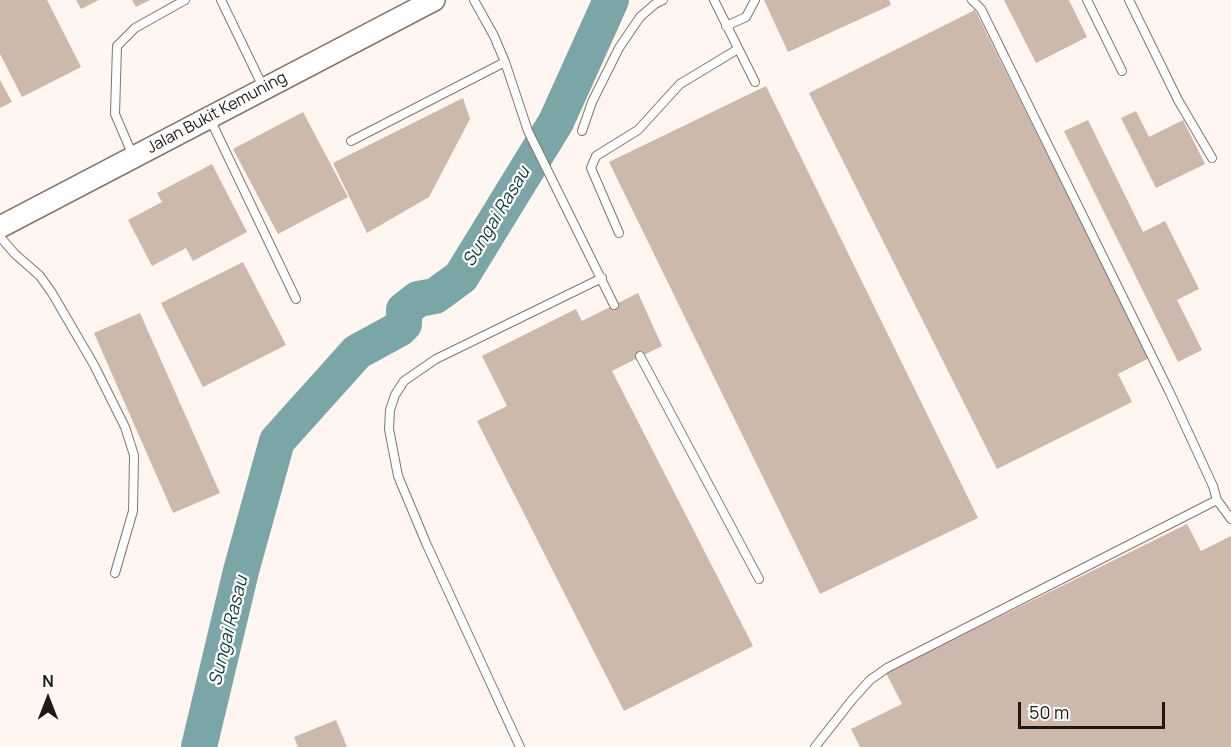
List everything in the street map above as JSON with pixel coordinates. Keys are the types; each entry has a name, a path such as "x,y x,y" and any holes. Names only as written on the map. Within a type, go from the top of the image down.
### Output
{"main road":[{"name":"Jalan Bukit Kemuning","path":"0,227 434,0"}],"lane":[{"path":"134,157 115,114 117,45 135,28 185,0"},
{"path":"221,0 264,89"},
{"path":"474,0 505,62 528,131 614,305"},
{"path":"582,131 592,102 619,48 640,17 663,0"},
{"path":"714,0 755,82"},
{"path":"726,26 746,17 755,0"},
{"path":"972,0 981,9 1170,393 1213,486 1217,500 1231,519"},
{"path":"1087,0 1122,70"},
{"path":"1130,0 1179,100 1212,158"},
{"path":"619,233 591,168 596,156 638,130 680,84 738,49"},
{"path":"351,141 505,62"},
{"path":"209,118 296,299"},
{"path":"0,237 40,276 52,293 94,365 125,427 134,455 134,511 115,573"},
{"path":"520,747 426,543 398,476 388,429 390,410 395,394 404,381 436,359 602,278"},
{"path":"640,356 759,579"},
{"path":"815,747 870,680 887,668 1217,500"}],"building":[{"path":"0,0 47,0 81,67 22,97 0,54"},
{"path":"76,0 99,0 81,9"},
{"path":"132,0 150,0 136,7"},
{"path":"764,0 889,0 891,5 788,52"},
{"path":"1004,0 1069,0 1087,37 1036,63"},
{"path":"975,10 1149,358 1118,374 1132,402 997,469 809,93"},
{"path":"0,80 12,102 0,108"},
{"path":"766,86 978,518 820,594 609,162"},
{"path":"463,98 470,119 429,197 367,233 333,163"},
{"path":"1136,111 1149,137 1183,120 1205,164 1156,188 1121,118"},
{"path":"303,112 348,197 278,234 233,149"},
{"path":"1088,120 1143,232 1165,221 1199,289 1177,300 1202,350 1178,362 1064,131"},
{"path":"212,164 247,232 193,261 186,248 152,266 128,220 162,202 157,193"},
{"path":"243,262 286,345 203,387 161,303"},
{"path":"638,293 662,346 612,371 753,646 624,711 477,421 507,406 482,356 576,309 582,321"},
{"path":"140,313 220,493 173,513 94,333"},
{"path":"1187,524 1201,551 1231,536 1231,747 860,747 851,729 902,704 886,673"},
{"path":"336,720 347,747 298,747 294,737"}],"waterway":[{"name":"Sungai Rasau","path":"199,747 241,571 277,441 357,352 404,324 404,310 418,299 435,296 461,277 556,122 611,0"}]}
